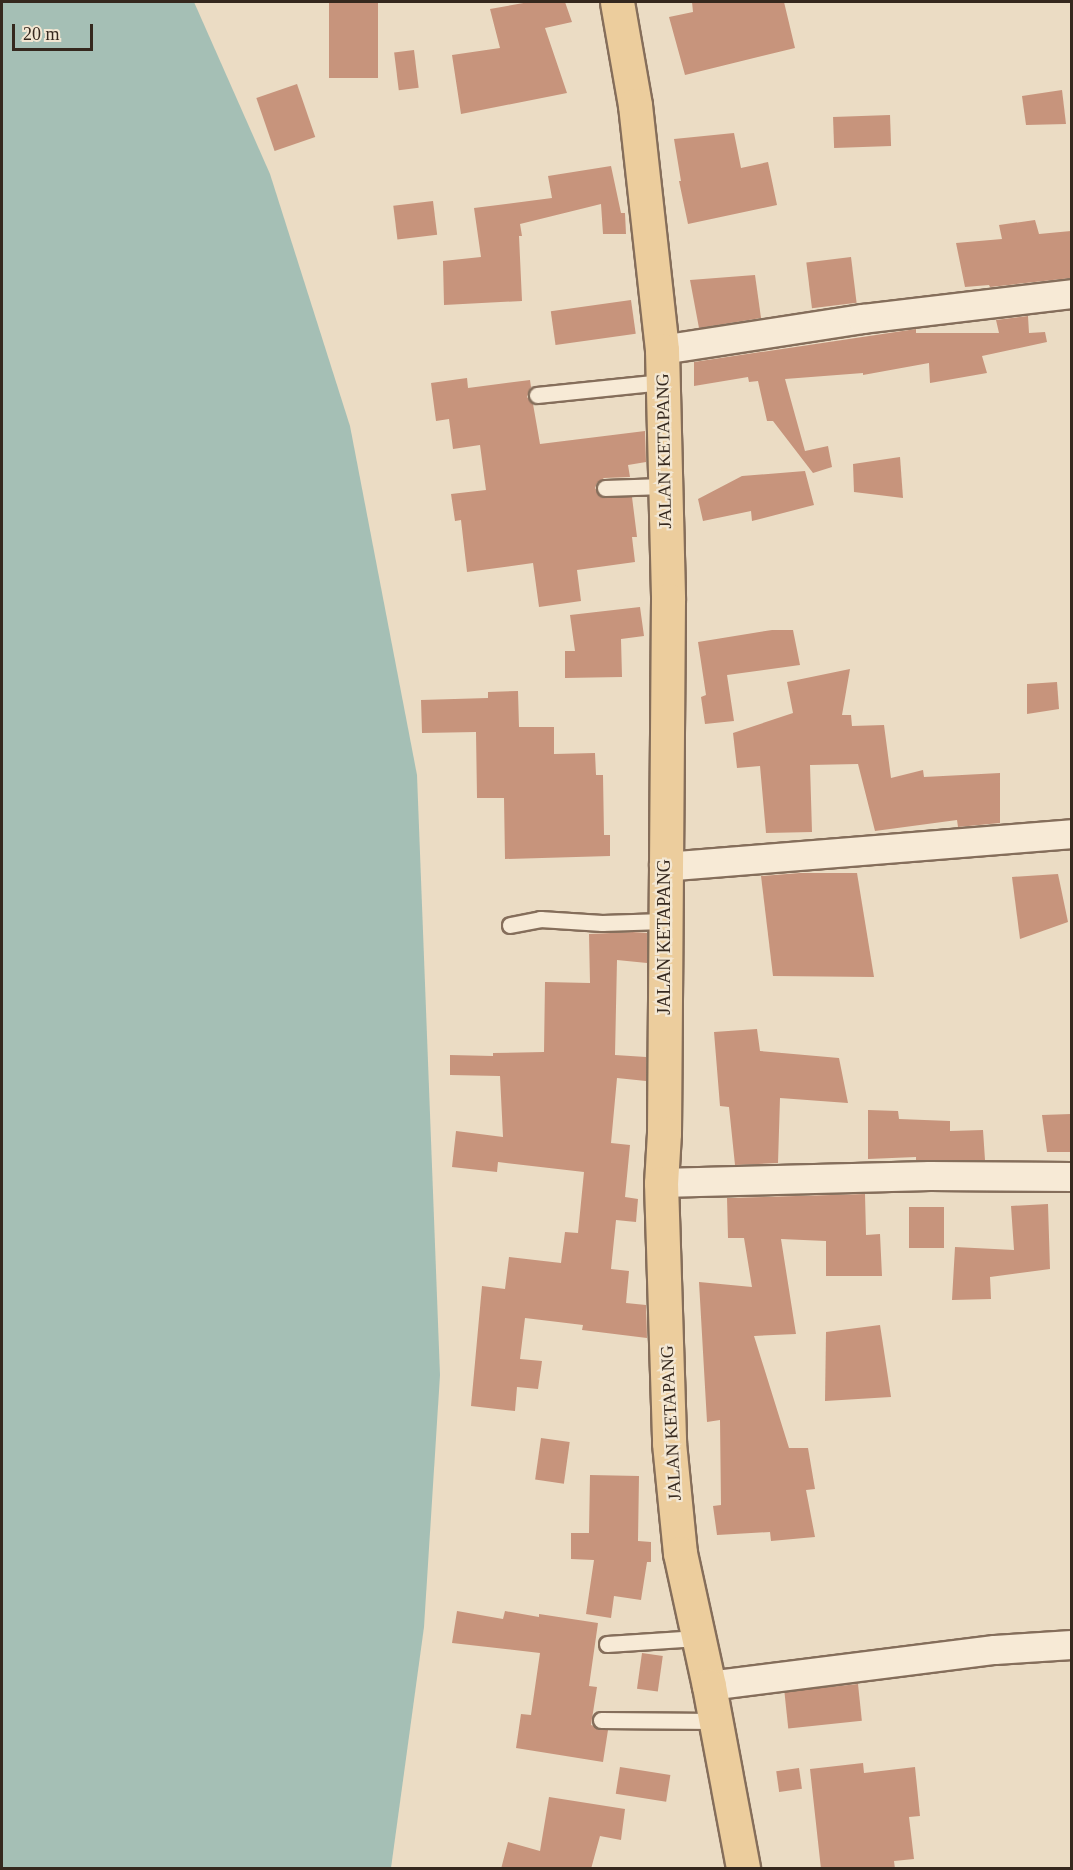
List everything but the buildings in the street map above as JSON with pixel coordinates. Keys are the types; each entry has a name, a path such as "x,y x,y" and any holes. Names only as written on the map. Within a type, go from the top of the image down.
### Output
{"main road":[{"name":"JALAN KETAPANG","path":"617,2 634,105 662,350 663,486 668,600 664,867 664,1133 661,1183 669,1443 680,1553 709,1686 743,1869"}],"street":[{"path":"662,350 863,319 1071,294"},
{"path":"664,867 1071,834"},
{"path":"661,1183 930,1176 1071,1177"},
{"path":"709,1686 995,1650 1071,1645"}],"lane":[{"path":"537,395 662,382"},
{"path":"605,488 663,486"},
{"path":"510,925 540,919 603,923 664,921"},
{"path":"608,1644 698,1638"},
{"path":"601,1720 715,1721"}],"shaded area":[{"path":"2,2 194,2 270,174 350,426 417,775 440,1375 424,1627 391,1868 2,1868"}]}
